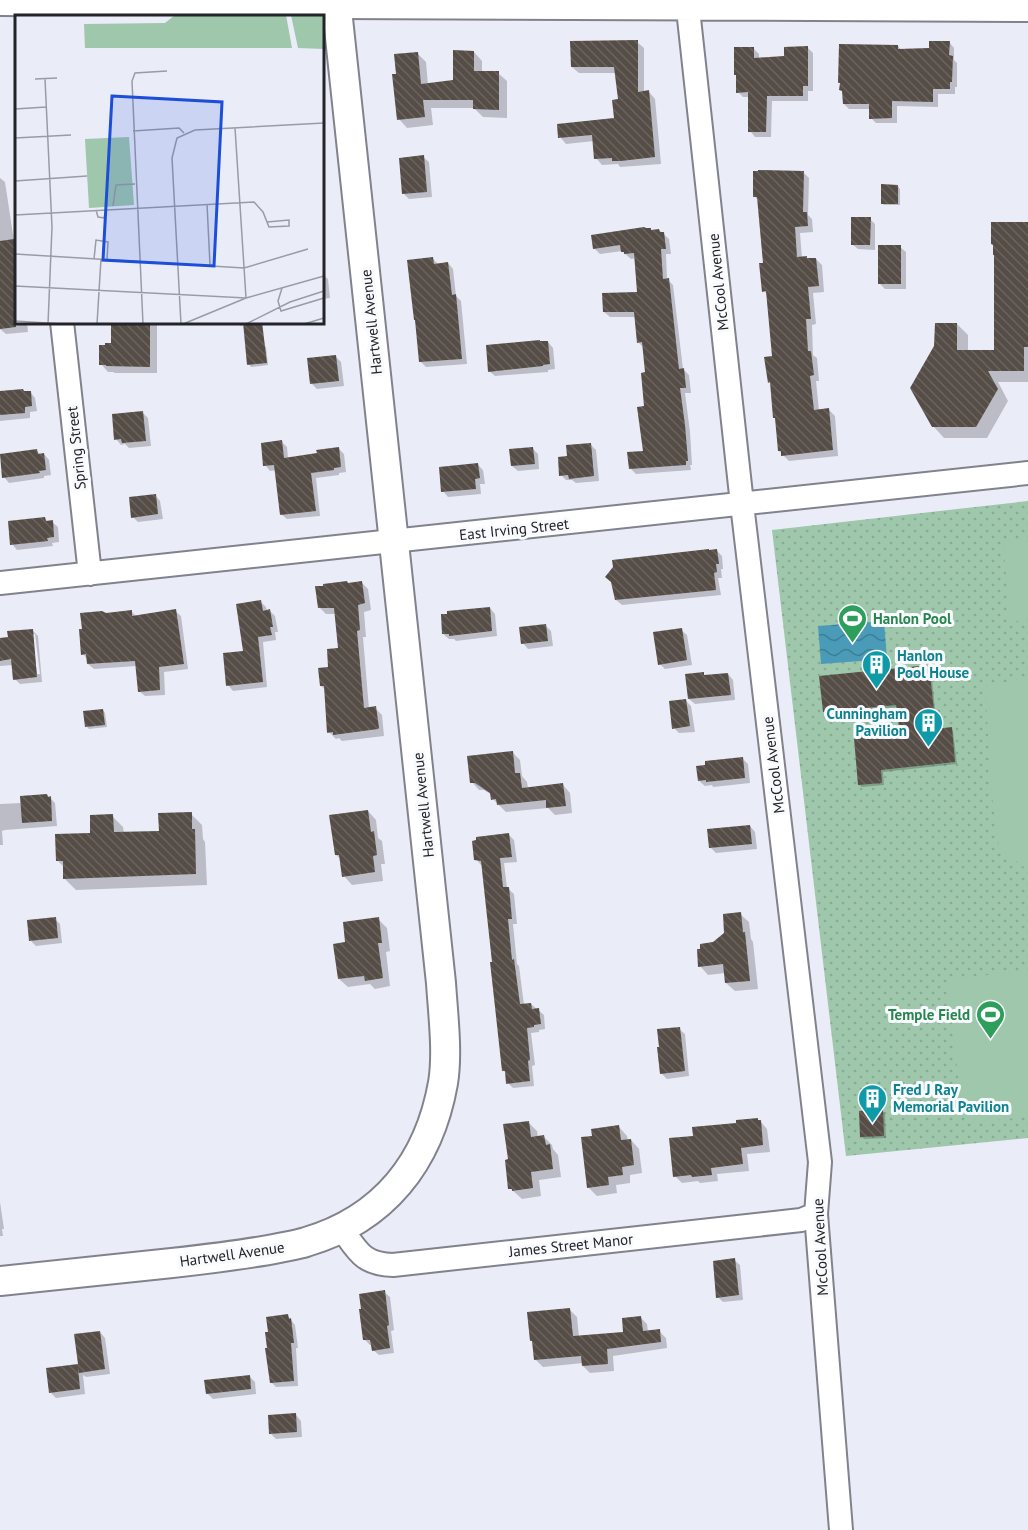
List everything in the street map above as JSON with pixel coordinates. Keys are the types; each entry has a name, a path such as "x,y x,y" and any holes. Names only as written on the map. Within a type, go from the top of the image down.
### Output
{"street":[{"path":"0,4 32,10 337,4 687,4 1028,10"},
{"name":"Hartwell Avenue","path":"0,1281 242,1255 306,1242 357,1221 394,1190 406,1176 431,1128 443,1082 441,983 337,4"},
{"name":"McCool Avenue","path":"687,4 742,504 820,1162 816,1214 841,1530"},
{"name":"Spring Street","path":"62,324 90,574"},
{"name":"East Irving Street","path":"0,583 1028,473"},
{"name":"James Street Manor","path":"341,1228 360,1254 368,1260 379,1265 393,1265 801,1220 816,1214"}],"green space":[{"path":"1028,501 1028,1138 846,1156 772,530"},
{"path":"1028,539 1028,620 1010,622 1003,541"},
{"path":"1028,678 1028,870 999,848 992,796 985,686"},
{"name":"Temple Field","path":"1028,970 1028,1117 975,1122 964,1114 961,1101 947,980"}],"water":[{"name":"Hanlon Pool","path":"884,621 887,659 821,664 818,626"}],"building":[{"path":"638,40 638,92 649,90 655,157 621,161 612,161 612,158 594,159 592,135 558,138 557,124 614,118 612,100 618,99 614,67 571,67 570,41"},
{"path":"929,41 950,41 949,55 953,56 950,89 933,89 933,102 892,101 892,118 869,119 869,104 843,104 842,91 839,90 840,83 838,83 839,44 898,45 898,49 929,48"},
{"path":"808,46 808,86 803,86 803,96 767,96 766,132 748,132 748,92 736,93 734,47 754,47 754,58 784,56 784,47"},
{"path":"453,50 474,51 474,71 499,71 499,110 473,109 473,100 423,100 425,117 397,120 392,74 396,74 394,54 418,52 421,84 453,80"},
{"path":"424,155 427,192 402,194 399,158"},
{"path":"753,171 804,171 803,212 807,212 808,226 795,227 797,257 816,258 819,286 808,287 811,319 806,319 808,351 811,351 814,375 810,376 814,410 829,408 833,450 781,456 781,451 778,451 770,382 768,383 764,357 772,356 766,291 762,292 759,263 763,263 757,197 753,197"},
{"path":"881,184 898,185 898,204 881,204"},
{"path":"851,217 871,217 870,245 851,245"},
{"path":"991,222 1028,222 1028,347 1024,347 1024,371 988,371 998,389 976,427 932,427 910,388 934,346 935,323 957,323 957,350 994,350 994,255 991,244"},
{"path":"644,227 664,232 666,249 661,249 663,279 669,278 679,369 684,368 686,388 680,388 688,461 686,465 629,469 627,452 643,451 637,407 644,406 641,373 645,372 642,342 637,343 634,312 603,312 602,293 637,292 634,253 624,254 621,252 620,245 593,249 591,235"},
{"path":"14,239 16,327 0,329 0,241"},
{"path":"878,245 901,245 901,284 878,284"},
{"path":"433,257 434,264 448,262 452,295 456,294 462,359 419,362 407,260"},
{"path":"111,324 150,324 150,367 99,365 99,345 111,343"},
{"path":"243,324 262,324 267,363 247,365"},
{"path":"548,341 550,364 488,372 486,345"},
{"path":"336,355 339,381 310,384 307,358"},
{"path":"23,389 31,391 32,406 25,407 25,413 0,415 0,391"},
{"path":"143,411 146,441 122,443 121,439 114,440 112,414"},
{"path":"282,440 284,458 339,447 341,467 311,473 316,511 280,515 274,465 263,466 261,443"},
{"path":"591,443 594,476 569,479 568,475 559,476 558,457 567,456 566,445"},
{"path":"533,447 535,464 511,466 509,449"},
{"path":"37,449 38,454 44,453 46,470 39,471 40,473 2,478 0,454"},
{"path":"478,463 480,478 475,479 476,489 441,492 439,467"},
{"path":"156,494 158,514 131,518 129,497"},
{"path":"45,517 46,521 53,520 54,537 47,538 48,541 10,545 8,521"},
{"path":"717,549 719,564 716,564 717,572 714,573 716,590 615,600 611,582 605,577 613,567 612,560"},
{"path":"347,581 348,583 362,581 365,603 358,605 360,630 357,631 364,708 376,706 379,728 333,735 333,732 327,733 324,686 320,686 318,668 328,667 327,649 338,648 334,608 318,608 315,586"},
{"path":"261,600 263,611 270,609 273,627 270,627 272,635 258,637 263,682 226,686 223,653 243,651 236,604"},
{"path":"490,607 492,631 449,636 449,634 442,634 441,614 447,614 447,611"},
{"path":"176,609 184,664 159,667 160,690 138,692 135,661 87,664 86,654 81,655 80,613 132,610 132,616"},
{"path":"546,624 548,641 521,644 519,627"},
{"path":"682,628 687,660 658,665 653,632"},
{"path":"33,629 37,677 13,680 11,659 0,661 0,638 8,637 7,631"},
{"path":"929,665 936,729 952,727 955,762 881,770 882,783 858,785 854,738 900,735 896,705 823,712 819,676"},
{"path":"704,672 704,675 728,673 731,695 688,699 685,674"},
{"path":"686,699 690,726 672,729 669,701"},
{"path":"103,709 105,725 85,727 83,711"},
{"path":"513,751 515,773 520,773 522,788 563,783 566,806 546,808 546,800 497,805 496,799 491,800 490,793 475,783 470,783 467,756"},
{"path":"743,757 745,778 698,781 696,766 705,765 705,761"},
{"path":"47,794 48,797 51,796 52,821 22,823 20,796"},
{"path":"368,810 377,855 373,856 375,872 342,877 339,855 335,855 329,815"},
{"path":"192,812 192,829 195,829 196,874 63,879 63,861 56,861 55,834 90,833 90,815 113,814 114,832 159,831 158,813"},
{"path":"750,825 752,844 709,848 707,829"},
{"path":"509,833 512,857 500,858 503,887 509,887 512,919 508,919 512,960 514,959 520,1004 531,1003 532,1009 539,1008 541,1024 527,1028 530,1081 506,1084 505,1071 502,1071 481,861 474,860 472,841 476,840 476,837"},
{"path":"741,912 750,981 725,983 723,964 698,967 697,949 700,949 700,944 713,942 724,933 723,914"},
{"path":"56,917 58,938 29,941 27,920"},
{"path":"379,917 382,943 378,943 383,978 365,981 364,976 338,979 333,944 345,942 343,922"},
{"path":"680,1027 685,1071 660,1074 657,1029"},
{"name":"Fred J Ray Memorial Pavilion","path":"883,1109 884,1136 860,1137 859,1111"},
{"path":"758,1118 761,1120 763,1145 741,1148 743,1164 711,1168 712,1175 673,1177 669,1138 693,1136 692,1127 736,1123 736,1120"},
{"path":"529,1121 531,1137 544,1135 546,1145 550,1144 553,1169 531,1172 533,1188 512,1191 508,1189 505,1160 508,1159 503,1124"},
{"path":"619,1125 621,1140 631,1139 634,1165 622,1167 623,1175 608,1177 609,1185 587,1188 581,1137 592,1136 591,1129"},
{"path":"735,1258 739,1295 716,1298 713,1261"},
{"path":"385,1290 390,1348 372,1351 370,1340 363,1340 359,1294"},
{"path":"570,1308 573,1336 623,1332 622,1318 641,1316 643,1331 660,1329 661,1342 607,1349 608,1364 582,1366 581,1356 534,1360 527,1312"},
{"path":"288,1314 289,1319 291,1318 294,1343 291,1343 294,1381 270,1383 265,1348 267,1348 265,1332 268,1332 266,1317"},
{"path":"100,1331 105,1369 79,1373 78,1367 80,1389 49,1393 46,1368 78,1364 74,1334"},
{"path":"250,1375 251,1389 206,1394 204,1380"},
{"path":"296,1413 297,1432 269,1434 268,1415"}],"place":[{"name":"Hanlon Pool","path":"852,644"},
{"name":"Hanlon Pool House","path":"876,690"},
{"name":"Cunningham Pavilion","path":"928,748"},
{"name":"Temple Field","path":"991,1040"},
{"name":"Fred J Ray Memorial Pavilion","path":"872,1124"}]}
